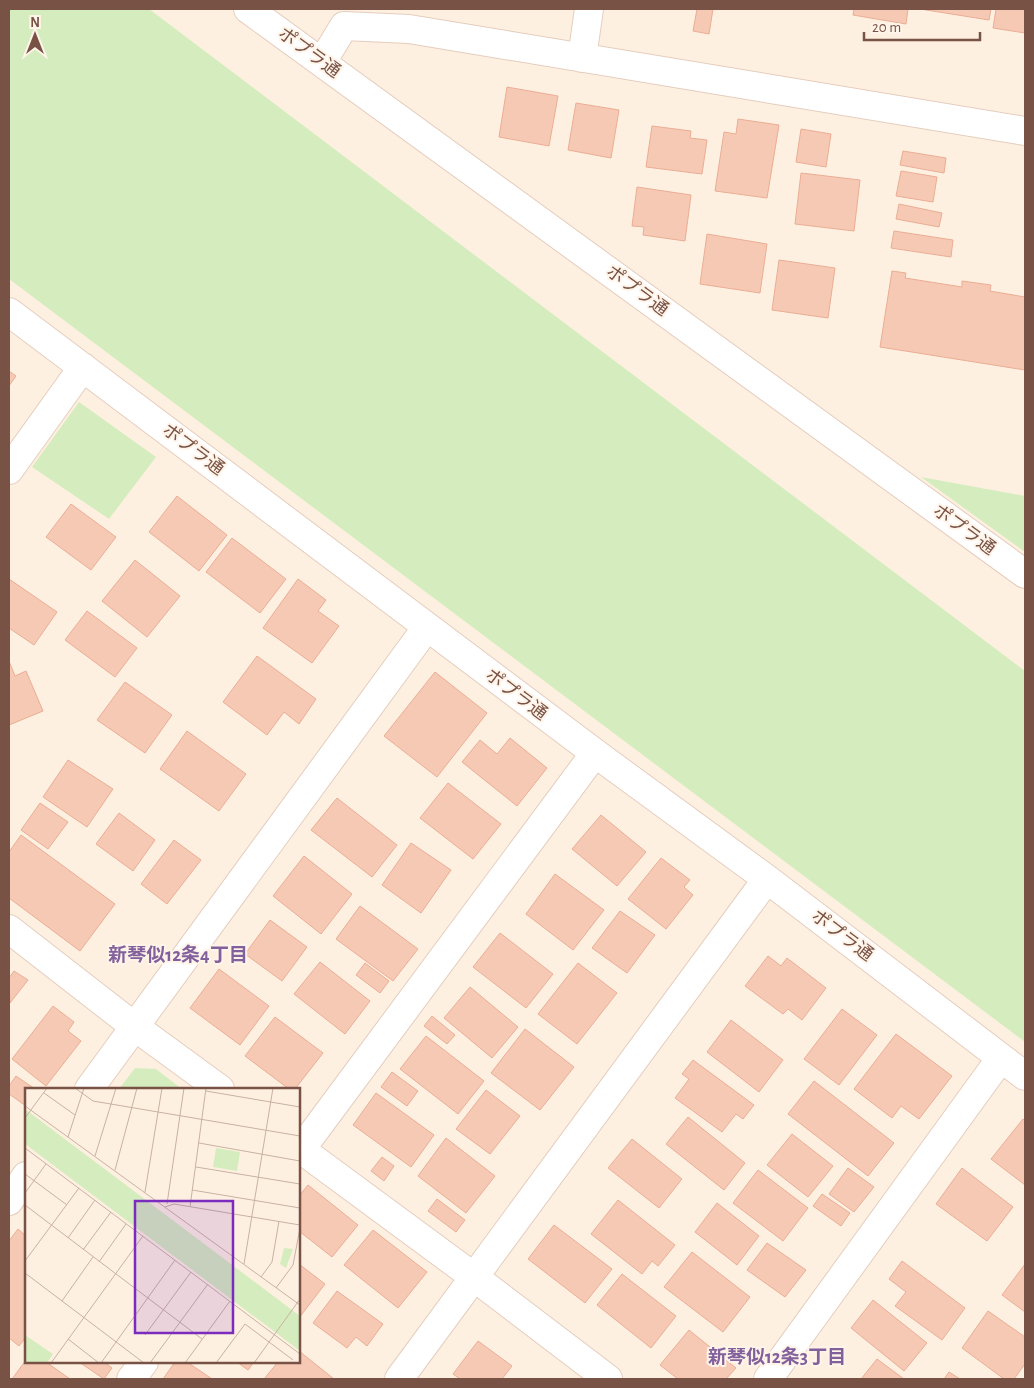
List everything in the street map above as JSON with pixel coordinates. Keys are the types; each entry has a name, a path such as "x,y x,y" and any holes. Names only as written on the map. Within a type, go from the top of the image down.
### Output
{"street":[{"name":"ポプラ通","path":"248,9 1025,574"},
{"path":"582,58 588,9"},
{"path":"322,62 345,18 1025,131"},
{"name":"ポプラ通","path":"9,312 426,627 767,879 1025,1076"},
{"path":"9,470 83,367"},
{"path":"90,1088 426,627"},
{"path":"300,1149 595,753"},
{"path":"399,1379 767,879"},
{"path":"9,930 135,1027 219,1088"},
{"path":"768,1379 1001,1058"},
{"path":"300,1151 474,1277 608,1379"},
{"path":"9,1201 25,1177"},
{"path":"131,1379 143,1363"}],"green space":[{"path":"9,9 149,9 1025,671 1025,1042 9,279"},
{"path":"79,402 156,457 109,519 32,467"},
{"path":"921,477 1025,496 1025,552"},
{"path":"135,1068 156,1069 181,1088 120,1088"}],"building":[{"path":"697,9 713,9 709,34 693,31"},
{"path":"854,9 908,9 906,24 853,15"},
{"path":"920,9 991,9 989,20"},
{"path":"996,9 1025,9 1025,33 993,28"},
{"path":"507,87 558,96 549,146 499,137"},
{"path":"576,103 619,110 611,158 568,150"},
{"path":"738,119 779,125 767,198 715,191 724,132 736,134"},
{"path":"652,126 691,131 690,138 707,140 702,174 646,167"},
{"path":"801,129 831,134 826,167 796,162"},
{"path":"903,151 946,158 944,173 900,165"},
{"path":"901,171 937,177 933,202 896,196"},
{"path":"801,173 860,180 854,231 795,224"},
{"path":"637,187 691,195 685,241 643,235 644,227 632,226"},
{"path":"899,204 942,213 939,227 896,219"},
{"path":"894,231 953,240 951,257 891,248"},
{"path":"707,234 767,244 760,293 700,284"},
{"path":"779,260 835,268 828,318 772,310"},
{"path":"892,271 906,273 905,278 962,287 962,281 991,285 990,291 1025,297 1025,370 880,347"},
{"path":"9,371 16,376 9,386"},
{"path":"177,496 227,535 199,571 149,532"},
{"path":"71,504 116,537 91,570 46,537"},
{"path":"232,538 286,579 260,613 206,572"},
{"path":"135,560 180,596 147,637 102,601"},
{"path":"9,579 57,612 34,645 9,628"},
{"path":"298,579 326,600 318,611 339,626 312,663 263,628"},
{"path":"87,611 137,648 115,677 65,640"},
{"path":"257,656 316,699 299,724 284,712 267,735 223,702"},
{"path":"9,661 15,676 26,671 43,711 9,725"},
{"path":"435,672 487,713 437,777 384,736"},
{"path":"125,682 172,715 145,753 97,720"},
{"path":"187,731 246,774 219,811 160,769"},
{"path":"510,738 547,768 517,806 462,762 480,740 497,754"},
{"path":"68,760 113,789 87,827 43,797"},
{"path":"448,783 501,824 473,859 420,818"},
{"path":"337,798 397,845 372,877 311,830"},
{"path":"40,803 68,822 48,849 21,830"},
{"path":"119,813 155,840 133,871 96,844"},
{"path":"601,815 646,852 617,886 572,849"},
{"path":"21,835 115,904 80,951 9,898 9,852"},
{"path":"174,840 201,860 167,904 141,884"},
{"path":"411,843 451,870 421,913 382,885"},
{"path":"304,856 352,894 321,934 273,896"},
{"path":"661,858 690,880 684,887 693,895 666,929 628,899"},
{"path":"555,874 604,910 573,950 526,914"},
{"path":"360,906 418,949 393,981 336,939"},
{"path":"620,911 655,935 627,973 592,948"},
{"path":"270,920 307,947 282,981 245,954"},
{"path":"500,933 553,974 526,1008 473,967"},
{"path":"768,956 781,966 787,958 826,988 802,1020 788,1009 783,1014 745,986"},
{"path":"320,962 370,1001 345,1034 294,994"},
{"path":"365,963 389,981 380,993 356,975"},
{"path":"578,963 617,993 577,1044 538,1014"},
{"path":"219,969 269,1006 240,1045 190,1008"},
{"path":"14,971 28,980 10,1003 9,978"},
{"path":"470,987 518,1027 492,1058 444,1018"},
{"path":"53,1006 74,1022 68,1031 81,1041 46,1086 12,1059"},
{"path":"842,1009 877,1035 839,1085 804,1059"},
{"path":"432,1016 455,1035 447,1044 424,1026"},
{"path":"275,1017 323,1053 296,1088 288,1088 245,1056"},
{"path":"731,1020 783,1060 759,1092 707,1052"},
{"path":"525,1029 574,1067 540,1110 491,1073"},
{"path":"896,1034 952,1076 919,1119 901,1106 892,1118 854,1089"},
{"path":"426,1036 484,1081 458,1114 400,1069"},
{"path":"693,1060 754,1105 743,1119 736,1114 722,1132 675,1098 689,1079 682,1074"},
{"path":"392,1072 418,1091 407,1106 381,1087"},
{"path":"16,1076 34,1088 25,1088 25,1105 9,1094 9,1086"},
{"path":"814,1081 894,1143 868,1176 788,1114"},
{"path":"486,1090 520,1116 490,1154 456,1129"},
{"path":"376,1093 434,1135 411,1167 353,1125"},
{"path":"688,1117 745,1163 724,1190 666,1144"},
{"path":"1023,1119 1025,1121 1025,1185 991,1159"},
{"path":"792,1134 833,1166 808,1197 767,1165"},
{"path":"446,1138 495,1176 466,1213 418,1176"},
{"path":"632,1139 682,1179 659,1208 608,1168"},
{"path":"382,1157 394,1166 384,1181 371,1171"},
{"path":"848,1168 874,1187 854,1212 829,1194"},
{"path":"962,1168 1013,1207 987,1241 936,1204"},
{"path":"758,1170 808,1208 783,1241 733,1203"},
{"path":"308,1185 358,1225 332,1257 300,1232 300,1195"},
{"path":"822,1194 850,1213 841,1226 813,1206"},
{"path":"437,1199 465,1220 456,1232 428,1211"},
{"path":"618,1200 675,1245 658,1266 652,1261 642,1274 591,1234"},
{"path":"717,1203 759,1236 737,1265 695,1232"},
{"path":"554,1225 612,1269 585,1303 528,1259"},
{"path":"18,1229 25,1235 25,1338 19,1346 9,1338 9,1241"},
{"path":"373,1230 427,1272 398,1308 344,1265"},
{"path":"767,1243 806,1270 785,1297 747,1270"},
{"path":"692,1252 750,1297 723,1332 664,1287"},
{"path":"902,1261 965,1308 942,1340 895,1306 906,1292 889,1279"},
{"path":"1025,1264 1025,1312 1002,1295"},
{"path":"300,1265 325,1284 300,1317"},
{"path":"622,1274 676,1316 651,1348 597,1305"},
{"path":"337,1291 383,1324 367,1346 356,1337 347,1348 313,1323"},
{"path":"873,1300 927,1343 904,1371 851,1328"},
{"path":"988,1311 1025,1337 1025,1364 1014,1379 1004,1379 962,1348"},
{"path":"689,1330 736,1368 726,1379 678,1379 660,1365"},
{"path":"478,1341 512,1366 502,1379 460,1379 453,1374"},
{"path":"300,1352 334,1379 264,1379 277,1363 300,1363"},
{"path":"877,1359 904,1379 861,1379"},
{"path":"25,1361 25,1363 47,1363 70,1379 12,1379"},
{"path":"80,1363 105,1363 112,1368 104,1379"},
{"path":"174,1363 188,1363 212,1379 163,1379"},
{"path":"238,1363 253,1363 248,1370"},
{"path":"949,1372 960,1379 944,1379"}],"district":[{"name":"新琴似12条4丁目","path":"178,955"},
{"name":"新琴似12条3丁目","path":"777,1357"}]}
